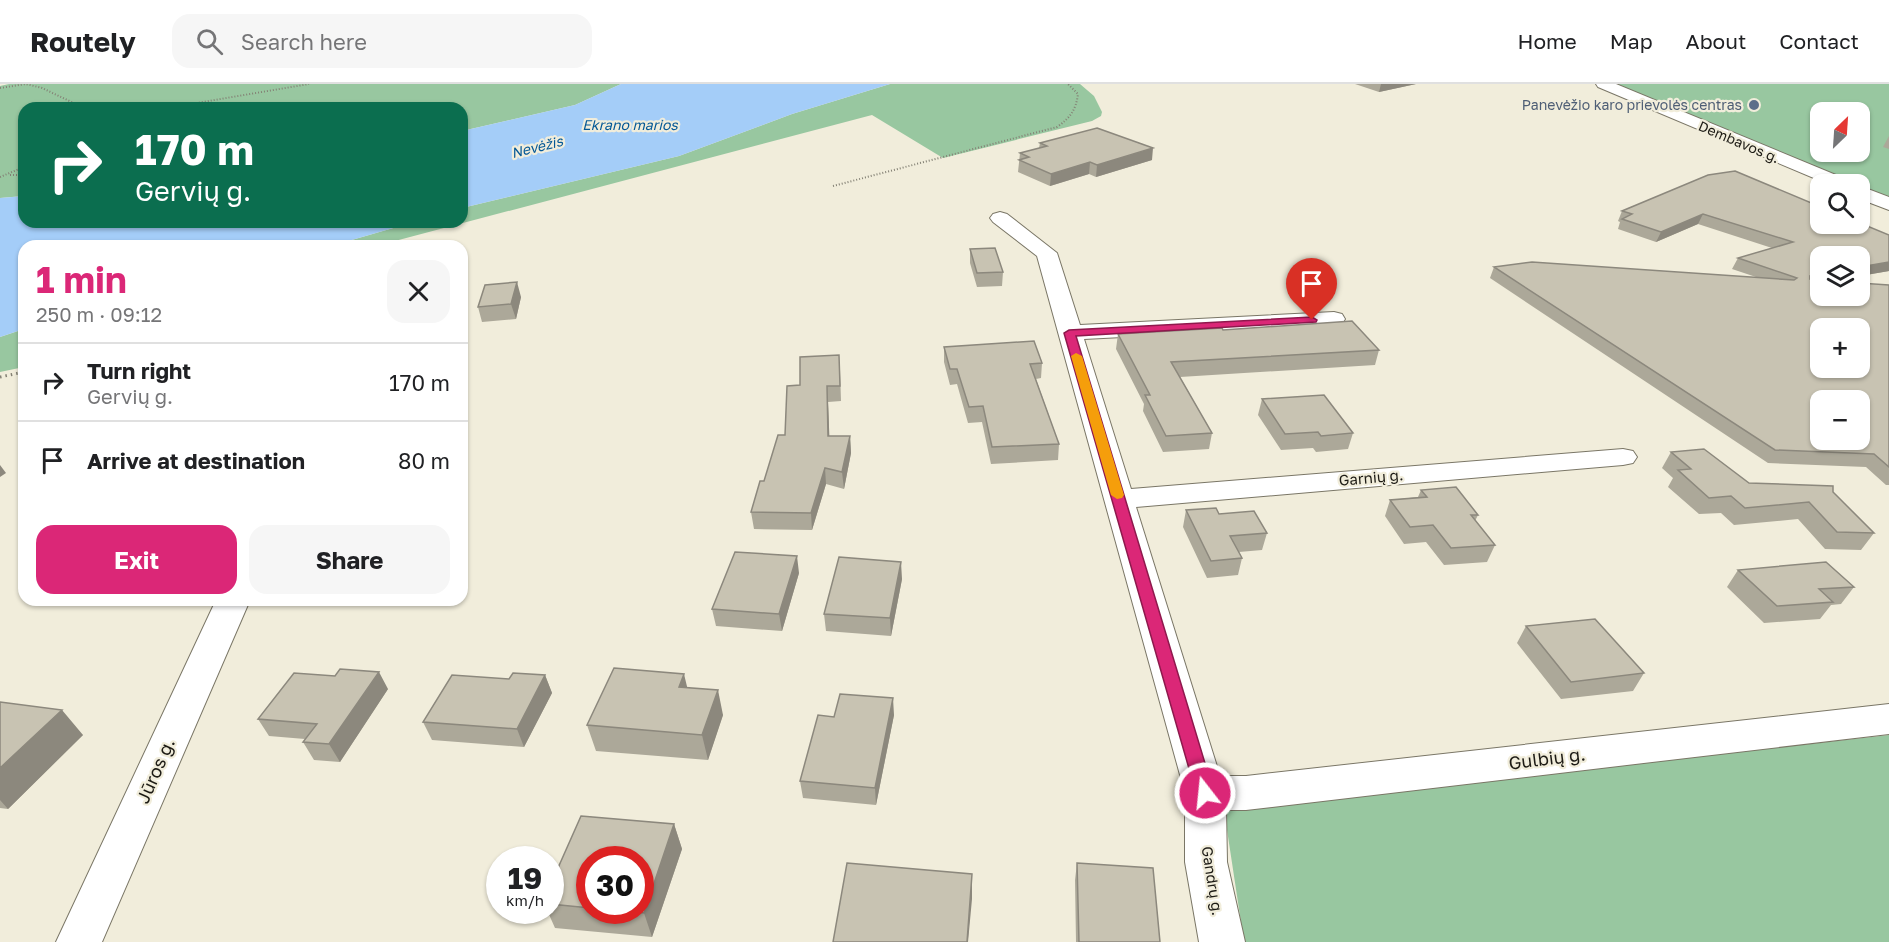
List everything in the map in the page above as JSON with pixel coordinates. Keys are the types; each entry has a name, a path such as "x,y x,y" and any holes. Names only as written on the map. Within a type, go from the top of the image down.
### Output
{"street":[{"name":"Dembavos g.","path":"1603,84 1818,174"},
{"path":"1870,196 1889,204"},
{"name":"Gandrų g.","path":"1000,218 1047,254 1205,793 1206,862 1222,942"},
{"path":"1069,333 1334,319"},
{"name":"Garnių g.","path":"1119,499 1623,457"},
{"name":"Jūros g.","path":"79,942 230,606"},
{"name":"Gulbių g.","path":"1205,793 1246,794 1889,719"}],"path":[{"path":"0,88 26,84 42,87 70,102"},
{"path":"203,102 309,84"},
{"path":"832,186 1057,126 1073,116 1077,105 1078,94 1068,84"},
{"path":"10,175 18,170"},
{"path":"0,177 18,175"},
{"path":"0,377 18,373"}],"green space":[{"path":"9,84 621,84 575,105 468,130 468,102 18,102 18,196 0,198 0,86"},
{"path":"890,84 1080,84 1094,96 1102,112 1101,116 1092,121 943,158 872,115 468,222 468,207 679,156 792,114"},
{"path":"1603,84 1889,84 1889,204 1870,196 1870,174 1818,174"},
{"path":"393,228 444,228 399,240 352,240"},
{"path":"18,331 18,368 0,372 0,337"},
{"path":"1889,735 1889,942 1244,942 1224,810"}],"water":[{"name":"Ekrano marios","path":"621,84 890,84 792,114 679,156 468,207 468,130 575,105"},
{"path":"18,196 18,228 393,228 352,240 18,240 18,331 0,337 0,198"}],"building":[{"path":"1097,128 1153,148 1097,165 1090,162 1051,174 1019,160 1029,157 1020,153 1047,146 1040,143"},
{"path":"1735,171 1810,202 1810,234 1870,234 1870,227 1889,235 1889,262 1870,265 1870,246 1810,246 1810,306 1870,306 1870,284 1889,285 1889,467 1874,454 1775,450 1494,267 1532,262 1794,280 1797,278 1738,258 1793,242 1703,214 1661,232 1622,219 1632,214 1622,211 1708,175"},
{"path":"995,248 1003,272 977,273 970,249"},
{"path":"517,282 511,304 478,307 485,285"},
{"path":"1352,321 1379,350 1171,362 1212,433 1166,436 1145,395 1150,395 1118,334 1222,328 1223,330"},
{"path":"1034,341 1042,363 1030,364 1059,444 992,447 983,406 969,407 957,369 950,369 944,347"},
{"path":"839,355 840,386 827,386 828,436 850,436 842,472 825,468 811,513 751,512 760,481 764,481 778,435 785,435 787,386 800,385 800,357"},
{"path":"1324,395 1353,433 1321,436 1318,432 1285,434 1262,399"},
{"path":"1704,449 1749,483 1833,486 1833,492 1874,533 1837,532 1809,502 1745,508 1731,496 1709,498 1678,470 1691,469 1671,452"},
{"path":"1456,487 1478,515 1471,515 1495,545 1451,548 1433,525 1410,527 1390,500 1427,497 1421,490"},
{"path":"1216,508 1219,514 1254,511 1267,533 1230,536 1242,558 1211,561 1186,510"},
{"path":"735,552 797,556 779,614 712,609"},
{"path":"839,557 901,562 890,618 824,614"},
{"path":"1826,562 1854,587 1819,589 1833,602 1777,606 1738,570"},
{"path":"1595,619 1644,673 1571,682 1526,626"},
{"path":"614,668 684,674 679,687 718,690 702,735 587,725"},
{"path":"340,669 379,672 329,744 303,742 317,724 258,719 294,673 335,676"},
{"path":"513,673 545,675 517,729 423,722 452,675 509,679"},
{"path":"840,694 893,698 875,788 800,781 818,715 834,717"},
{"path":"0,702 62,710 0,768"},
{"path":"581,816 674,824 654,883 654,846 576,846 576,907 564,905 564,854"},
{"path":"847,863 972,874 967,942 833,942"},
{"path":"1077,863 1153,868 1160,942 1079,942"}],"slow traffic":[{"path":"1076,356 1117,495"}],"place":[{"name":"Panevėžio karo prievolės centras","path":"1754,105"}],"route":[{"path":"1205,793 1069,333 1312,320"}],"water label":[{"name":"Nevėžis","path":"537,147"}]}
